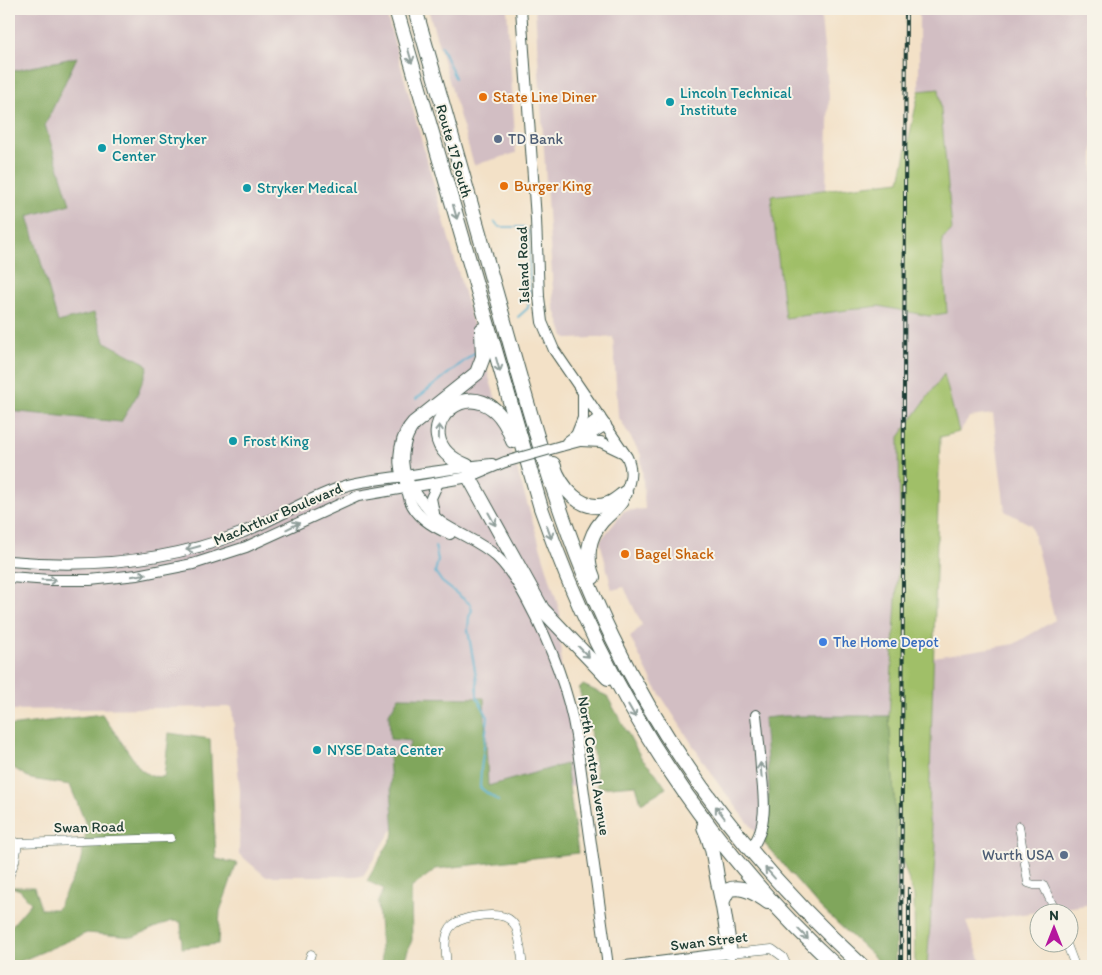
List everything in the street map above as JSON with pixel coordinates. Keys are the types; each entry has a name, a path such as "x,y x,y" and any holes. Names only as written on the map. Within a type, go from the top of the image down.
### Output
{"highway":[{"name":"Route 17 South","path":"396,9 480,302"},
{"path":"415,9 522,385 563,519 595,600 624,661 662,727 704,790 750,850 815,921 862,966"},
{"path":"408,484 402,468 402,450 409,428 471,379 481,365 483,348 480,302"},
{"path":"480,302 548,529 591,634 622,694 658,754 696,810 735,859 780,910 836,966"},
{"path":"522,385 544,435 556,472 564,486 573,496 586,504 599,506 611,502 625,493"},
{"path":"534,486 503,420 492,408 477,401 466,401 453,405 443,416 438,429 438,438 444,451 468,472 542,609 622,694"},
{"path":"595,600 600,593 588,562 591,540 598,526 619,504 625,493"},
{"path":"696,810 714,853 730,953"},
{"path":"723,900 728,890 738,888 756,894 780,910"}],"main road":[{"name":"Island Road","path":"521,9 536,218 540,314 551,344 626,454 631,471 625,493"},
{"path":"583,393 583,418 578,438 606,444 626,454"},
{"name":"MacArthur Boulevard","path":"9,577 90,580 136,575 193,564 254,544 351,499 408,484 468,472 561,446 578,438 603,421"},
{"name":"MacArthur Boulevard","path":"9,561 50,564 104,563 134,560 190,549 240,533 342,487 360,482 408,484 438,482 468,472"},
{"path":"435,516 431,498 438,482"},
{"name":"North Central Avenue","path":"408,484 443,523 496,556 513,577 540,626 566,690 576,736 608,966"},
{"name":"North Central Avenue","path":"408,484 410,502 428,522 443,531 474,541"},
{"path":"9,566 47,568 50,564"},
{"path":"750,850 760,830 764,809 756,715"},
{"name":"Swan Street","path":"626,966 730,953"}],"street":[{"path":"1019,826 1028,883 1034,885 1042,884 1051,902"},
{"name":"Swan Road","path":"9,840 18,843 171,838"},
{"path":"9,877 15,861 18,843"},
{"path":"447,966 446,939 450,928 454,924 462,919 499,915 510,919 516,928 523,966"},
{"name":"Swan Street","path":"730,953 772,949 783,957 787,966"},
{"path":"1070,952 1075,966"},
{"path":"307,966 310,954"}],"shaded area":[{"path":"9,9 385,9 468,307 560,612 561,674 583,784 560,789 499,808 392,830 363,876 265,876 239,854 240,791 232,707 9,710"},
{"path":"428,9 507,9 516,153 474,165"},
{"path":"535,9 820,9 829,95 826,189 771,196 785,318 879,306 929,316 947,313 942,239 952,229 939,89 919,91 919,9 1093,9 1093,904 1080,906 1080,902 1030,902 1030,913 966,922 983,966 927,966 936,846 929,821 934,657 1014,644 1055,620 1031,525 1005,511 993,414 970,417 959,432 945,375 899,437 900,535 889,716 784,716 764,718 769,788 764,843 714,778 654,685 630,637 642,625 624,587 612,590 600,541 624,511 645,509 641,455 618,416 613,337 570,339 564,336 554,307"}],"green space":[{"path":"77,57 45,125 70,204 28,216 58,322 94,313 105,342 145,363 148,367 137,395 121,422 9,411 9,72"},
{"path":"939,89 952,230 942,239 947,313 929,316 879,306 785,318 771,196 900,181 919,91"},
{"path":"944,374 959,432 940,437 929,810 929,821 936,845 927,966 915,966 914,896 897,845 889,716 900,535 899,437"},
{"path":"583,685 607,696 642,759 655,772 666,788 641,803 636,785 598,788 590,730 579,689"},
{"path":"399,697 484,698 488,786 566,764 578,853 436,869 411,888 412,940 402,966 382,966 378,902 384,889 367,881 394,834 389,756 406,754 411,741 390,739 389,714"},
{"path":"102,714 141,770 151,776 164,777 169,733 210,739 216,859 237,863 220,911 218,944 182,948 181,922 171,921 133,937 87,933 16,963 16,966 9,966 9,929 31,903 20,890 12,887 34,887 41,909 57,909 80,864 87,827 70,785 31,779 9,765 9,726"},
{"path":"784,716 889,716 897,845 895,966 884,966 821,908 764,843 769,788 764,718"}],"waterway":[{"path":"366,9 382,15"},
{"path":"441,46 455,78"},
{"path":"495,222 499,227 524,227 529,232 530,292 528,308 518,317"},
{"path":"416,399 477,351"},
{"path":"435,546 438,560 435,572 442,582 470,604 472,610 469,617 468,630 477,682 477,697 488,717 480,787 498,801"}],"railway":[{"path":"901,966 906,9"},
{"path":"909,889 909,959"}],"place":[{"name":"State Line Diner","path":"483,97"},
{"name":"Lincoln Technical Institute","path":"670,102"},
{"name":"TD Bank","path":"498,139"},
{"name":"Homer Stryker Center","path":"102,148"},
{"name":"Burger King","path":"504,186"},
{"name":"Stryker Medical","path":"247,188"},
{"name":"Frost King","path":"233,441"},
{"name":"Bagel Shack","path":"625,554"},
{"name":"The Home Depot","path":"823,642"},
{"name":"NYSE Data Center","path":"317,750"},
{"name":"Wurth USA","path":"1064,855"}]}
